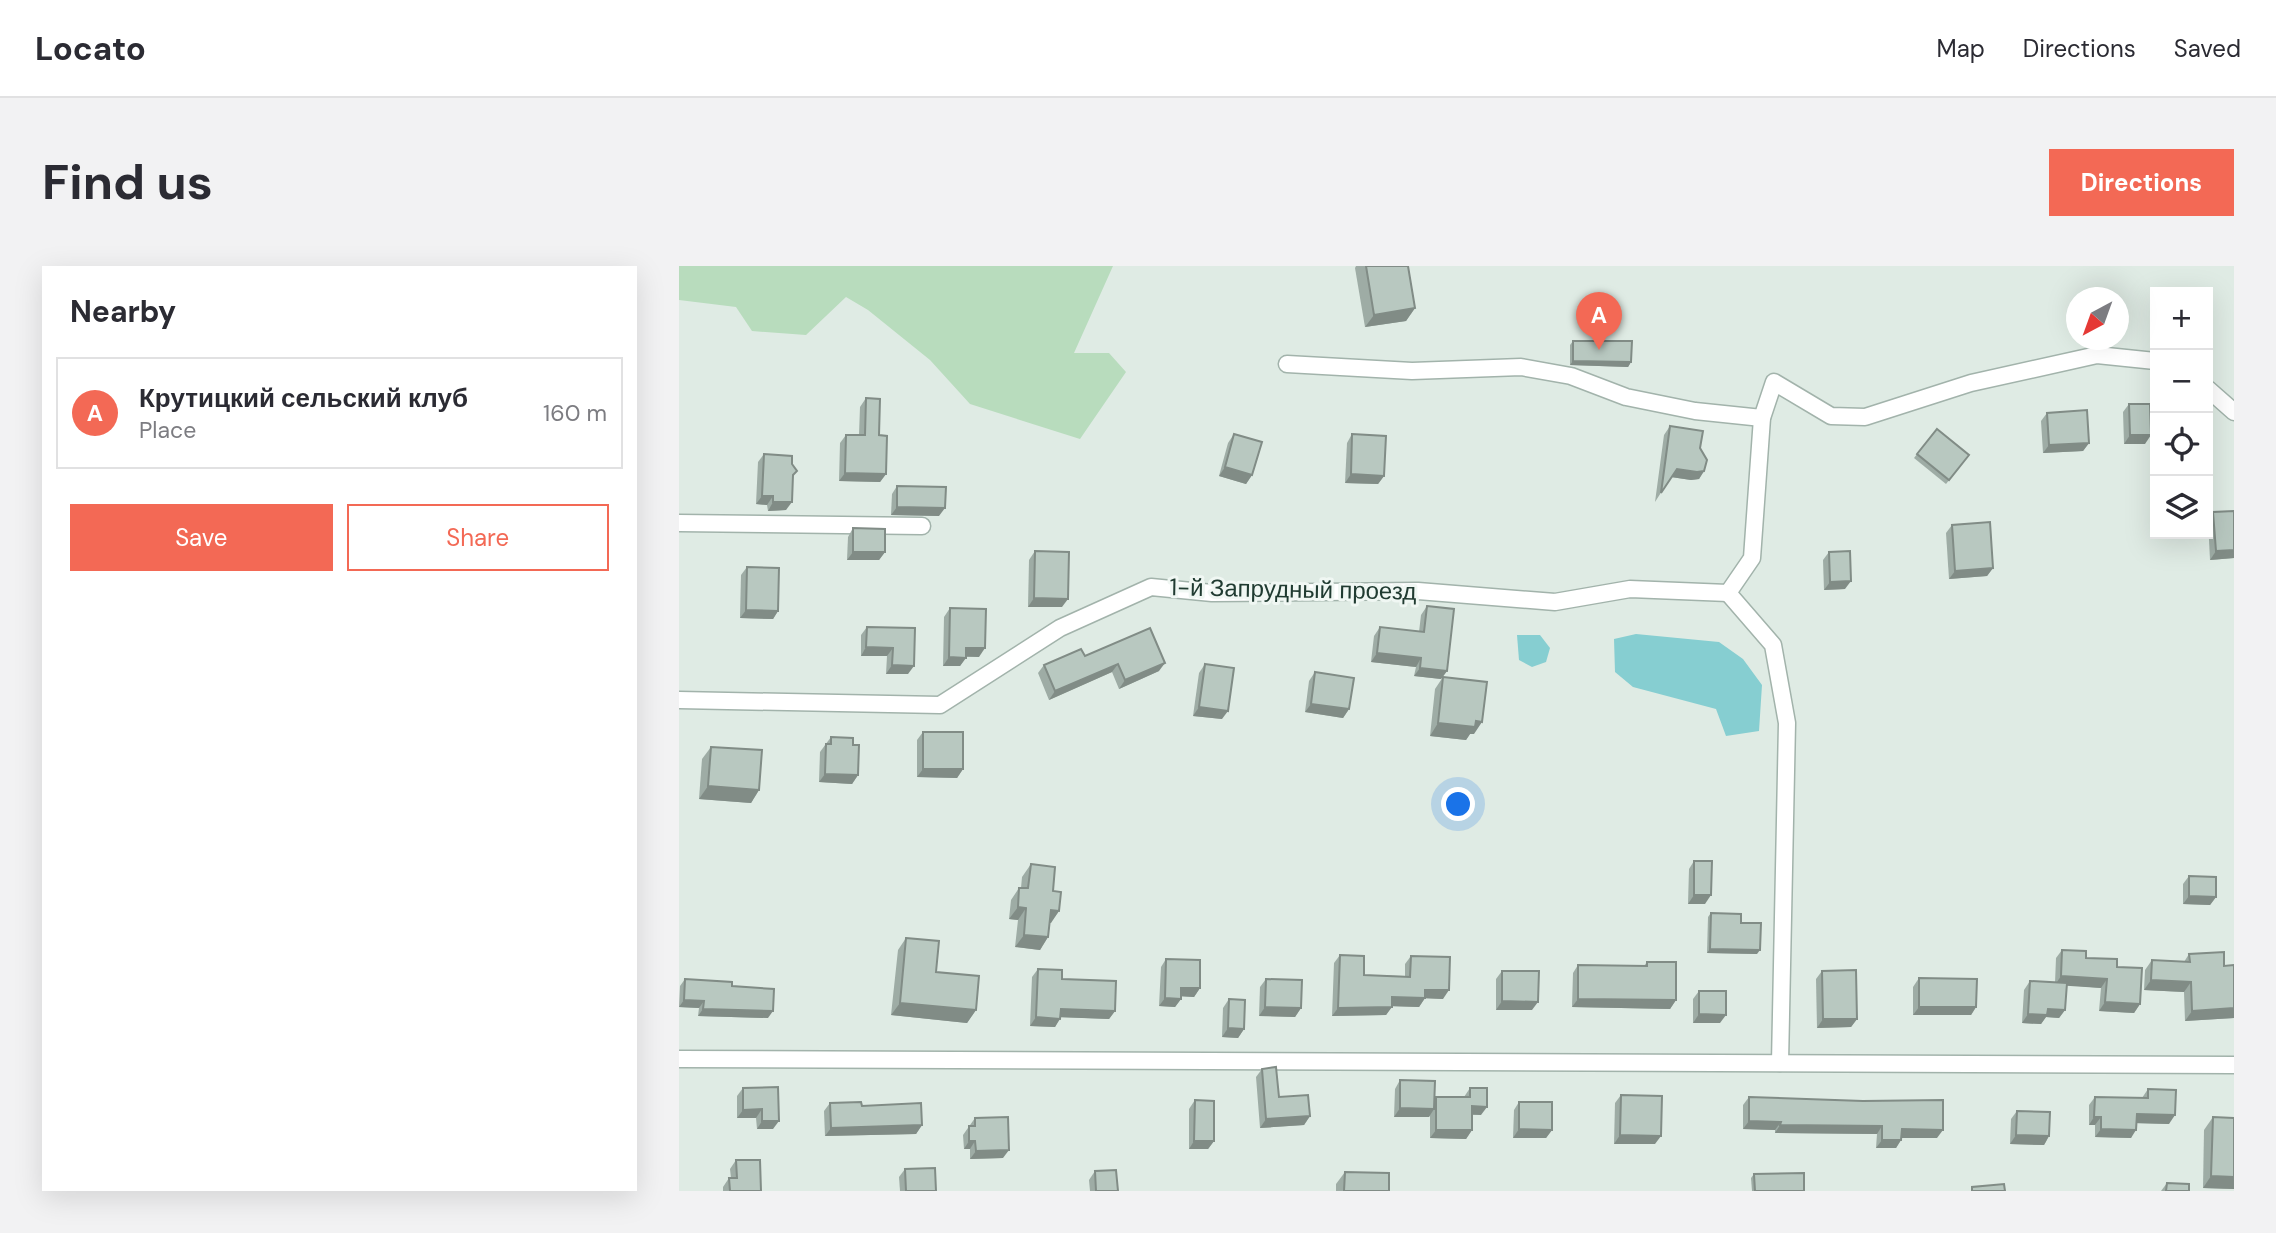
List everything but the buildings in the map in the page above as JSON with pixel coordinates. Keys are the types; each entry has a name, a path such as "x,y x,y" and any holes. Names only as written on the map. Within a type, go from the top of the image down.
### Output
{"street":[{"path":"1780,1063 1787,723 1773,645 1728,593 1752,558 1762,418 1774,382 1831,416 1865,417 1971,383 2097,355 2150,360"},
{"path":"1287,364 1412,371 1521,367 1571,376 1626,397 1695,411 1762,418"},
{"path":"2213,393 2234,412"},
{"path":"679,523 922,526"},
{"name":"1-й Запрудный проезд","path":"679,700 940,705 1060,628 1151,587 1212,593 1418,591 1555,602 1630,589 1728,593"},
{"path":"679,1059 2234,1065"}],"green space":[{"path":"679,266 1113,266 1074,353 1109,353 1126,372 1080,439 970,404 930,360 868,310 846,297 806,335 752,331 736,307 679,300"}],"water":[{"path":"1636,634 1719,642 1743,659 1762,685 1759,731 1726,736 1716,709 1633,687 1615,672 1614,639"},
{"path":"1517,635 1540,635 1550,648 1546,662 1532,667 1519,660"}],"place":[{"name":"Крутицкий сельский клуб","path":"1599,350"}]}
